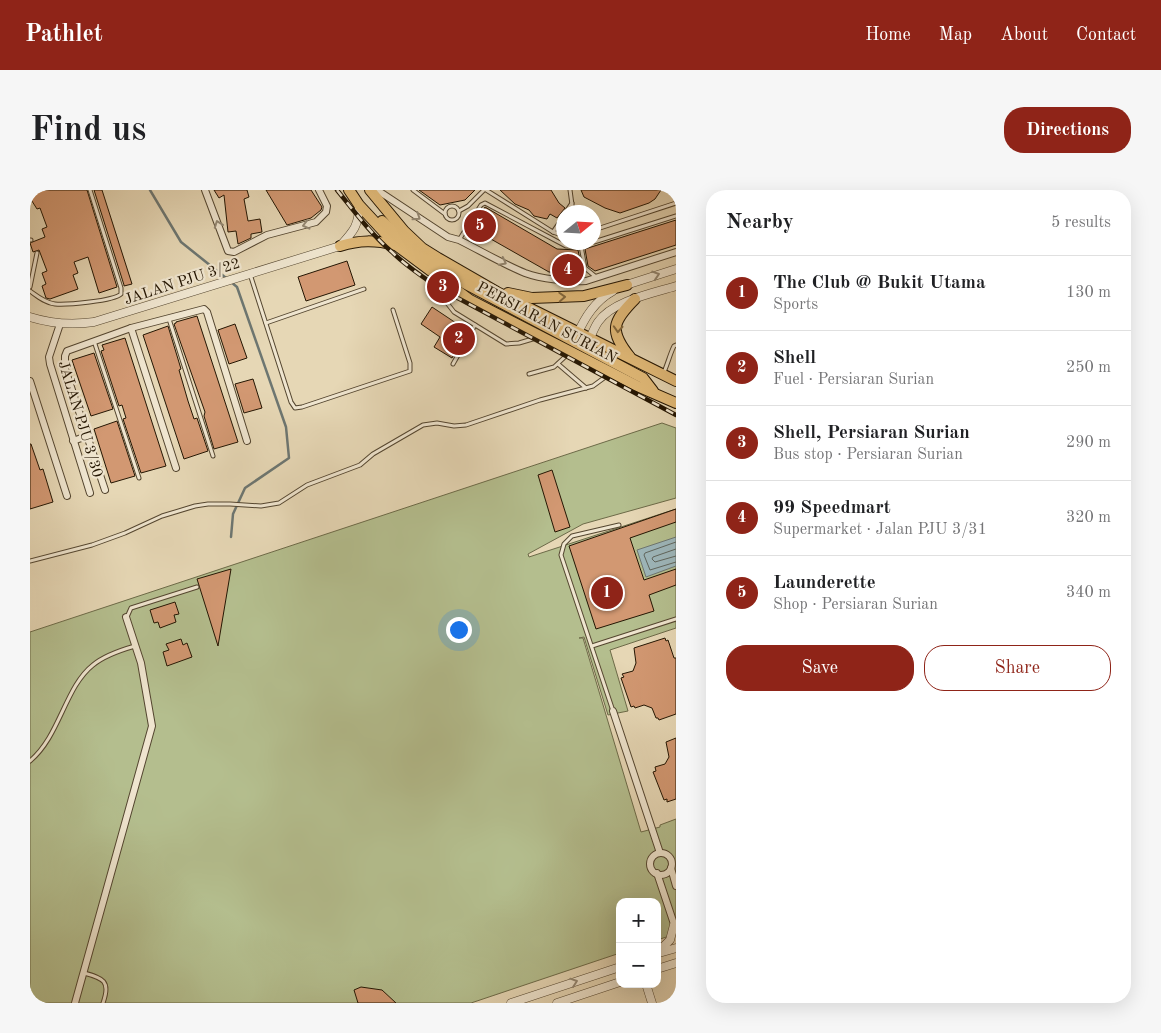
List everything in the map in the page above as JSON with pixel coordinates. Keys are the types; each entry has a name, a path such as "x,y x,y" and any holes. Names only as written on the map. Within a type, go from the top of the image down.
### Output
{"main road":[{"name":"PERSIARAN SURIAN","path":"349,190 359,205 396,245 470,300 541,336 574,342"},
{"name":"PERSIARAN SURIAN","path":"370,190 404,231 422,248 497,292 574,342 611,373 676,403"},
{"path":"366,213 383,221 419,254 449,274 574,342 588,343 643,378 656,394"},
{"path":"340,246 366,240 396,245"},
{"path":"497,292 532,298 584,296 627,285"},
{"path":"632,359 619,343 616,332 617,322 621,313 635,299"},
{"name":"PERSIARAN SURIAN","path":"588,343 632,359 676,382"}],"street":[{"path":"205,190 228,250 234,252 267,235 316,222 326,212 327,206 319,190"},
{"path":"377,190 448,237 459,240 526,273 577,282 597,278 676,252"},
{"path":"340,246 355,229 359,217 359,205"},
{"name":"JALAN PJU 3/22","path":"30,317 60,324 94,322 340,246"},
{"path":"574,342 586,317 595,304 606,295 627,285 676,269"},
{"path":"588,343 598,322 605,314 635,299 676,286"},
{"path":"105,490 65,368 65,356 67,351 72,348 132,328 204,309 207,312 247,442"},
{"name":"JALAN PJU 3/30","path":"60,324 49,357 50,364 90,493"},
{"path":"132,328 176,468"},
{"path":"30,381 67,496"},
{"path":"68,425 82,421"},
{"path":"73,441 87,436"},
{"path":"75,1003 152,726 141,663 126,617"},
{"path":"613,711 660,853"},
{"path":"661,950 670,940 675,928 657,873 652,869 651,862 654,856 660,853 666,854 671,859 671,868 676,886"},
{"path":"657,873 666,873 671,868"},
{"path":"661,953 676,948"},
{"path":"661,968 676,963"},
{"path":"511,1003 616,968"},
{"path":"557,1003 616,983"},
{"path":"647,988 652,1003"}],"lane":[{"path":"37,252 30,289 41,299 54,304 106,300 118,297 121,294 121,288 90,190"},
{"path":"413,190 452,220 458,216 459,211 468,206 485,190 554,232 556,229"},
{"path":"570,190 572,203"},
{"path":"459,240 481,205 485,203 556,241"},
{"path":"601,228 676,203"},
{"path":"445,214 446,210 451,206 455,206 459,211"},
{"path":"601,239 676,216"},
{"path":"582,250 585,268 597,278"},
{"path":"250,273 291,402 295,408 410,371 410,364 393,310"},
{"path":"444,282 447,303 454,312 506,344 519,343 541,336"},
{"path":"266,323 364,289"},
{"path":"168,318 213,456"},
{"path":"453,364 475,325"},
{"path":"94,341 139,478"},
{"path":"529,374 559,365 574,342"},
{"path":"663,375 670,359 670,353 676,345"},
{"path":"559,365 586,387"},
{"path":"30,561 92,545 179,510 208,504 261,506 279,503 307,485 356,467 373,454 423,424 466,425 540,400 593,386 611,373"},
{"path":"613,711 563,562 562,550 567,539 572,536 619,525"},
{"path":"126,617 131,608 196,587"},
{"path":"592,646 676,619"},
{"path":"30,761 45,744 56,727 81,678 93,665 114,653 136,646"},
{"path":"83,973 101,977 104,980 106,994 103,1003"}],"green space":[{"path":"662,423 676,428 676,498 583,524 528,554 529,557 676,509 676,628 610,650 628,711 608,715 584,637 579,638 583,638 641,832 660,827 660,825 676,819 676,934 661,939 661,898 616,898 616,954 471,1003 30,1003 30,632"}],"water":[{"path":"676,537 676,566 646,577 637,550"}],"building":[{"path":"30,190 87,190 117,287 99,293 88,257 74,262 78,273 73,275 78,289 50,299 46,298 42,286 46,284 42,273 47,271 39,250 33,252 30,243 45,237 42,229 47,227 40,208 37,209 30,198"},
{"path":"94,190 102,190 132,284 124,286"},
{"path":"214,190 247,190 249,197 244,199 248,221 260,219 262,232 251,234 251,238 238,244 236,231 228,232 224,195 219,198"},
{"path":"266,190 311,190 322,207 321,210 311,218 287,225"},
{"path":"419,190 475,190 465,200 440,205"},
{"path":"500,190 551,190 561,205 556,205 556,217 550,214 547,219 534,216 529,210 515,204"},
{"path":"581,190 661,190 655,199 649,203 620,213 605,208 584,197"},
{"path":"485,207 556,250 578,250 581,265 579,264 579,274 549,272 475,230 474,223"},
{"path":"676,220 676,245 595,271 588,266 585,250 601,250 601,244"},
{"path":"347,261 355,285 306,301 298,277"},
{"path":"432,307 468,331 452,358 434,347 440,337 421,324"},
{"path":"197,316 238,442 214,449 204,416 205,412 174,324"},
{"path":"235,324 247,358 229,364 218,330"},
{"path":"168,326 188,401 194,419 197,418 208,451 184,459 143,335"},
{"path":"125,338 166,466 141,473 123,419 126,418 122,405 119,406 101,351 104,350 102,345"},
{"path":"94,353 113,409 91,416 72,360"},
{"path":"253,379 262,408 244,413 235,384"},
{"path":"117,421 135,476 111,483 94,429"},
{"path":"30,444 40,470 43,469 53,502 30,509"},
{"path":"552,470 570,527 555,532 538,475"},
{"path":"676,509 676,522 630,538 644,580 676,569 676,585 649,595 654,611 596,629 569,546"},
{"path":"231,569 218,646 197,579"},
{"path":"175,602 179,614 174,615 176,622 160,628 158,622 154,623 150,610"},
{"path":"665,638 666,641 668,640 674,658 676,658 676,714 659,720 656,718 652,708 644,705 635,708 634,706 631,707 621,678 624,677 622,674 633,671 636,663 634,648"},
{"path":"181,639 183,645 187,643 192,657 167,666 163,652 169,650 166,644"},
{"path":"676,738 676,799 667,802 667,799 664,800 653,772 656,771 655,767 665,764 669,757 666,742"},
{"path":"361,987 382,990 396,1003 358,1003 354,990"}],"waterway":[{"path":"150,190 181,242 226,278"},
{"path":"231,282 237,287 286,427 289,458 245,488 233,514 231,537"}],"railway":[{"path":"337,190 384,245 409,267 439,288 676,415"}],"place":[{"name":"Launderette","path":"480,226"},
{"name":"99 Speedmart","path":"568,270"},
{"name":"Shell, Persiaran Surian","path":"443,287"},
{"name":"Shell","path":"459,339"},
{"name":"The Club @ Bukit Utama","path":"607,593"}]}
